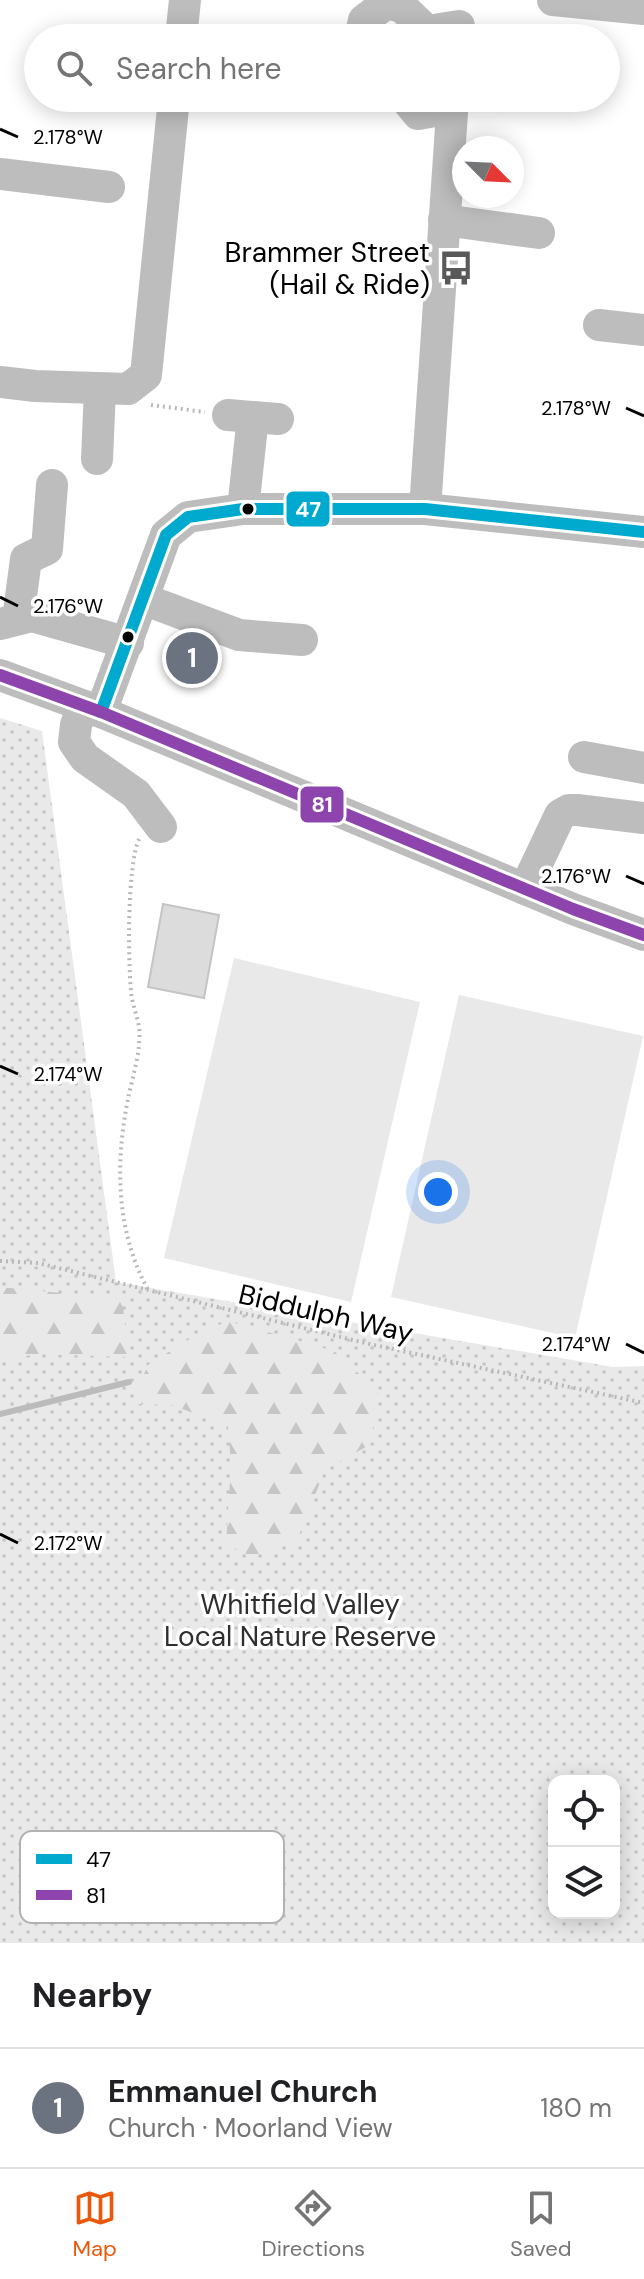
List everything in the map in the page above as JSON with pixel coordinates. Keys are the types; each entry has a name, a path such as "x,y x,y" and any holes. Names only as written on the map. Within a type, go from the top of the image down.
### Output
{"street":[{"path":"182,24 185,0"},
{"path":"553,0 644,9"},
{"path":"363,24 364,20 387,3 402,7 420,24"},
{"path":"0,382 109,399 146,375 173,112"},
{"path":"425,509 451,112"},
{"path":"0,174 109,187"},
{"path":"444,220 539,233"},
{"path":"599,325 644,330"},
{"path":"97,459 109,399"},
{"path":"243,509 253,417"},
{"path":"52,485 47,549 26,559 9,621 32,616 128,643"},
{"path":"156,821 136,794 85,758 74,742 76,725 92,709 128,643 166,535 188,517 243,509 425,509 644,532"},
{"path":"143,599 239,635 302,640"},
{"path":"0,675 92,709 525,889 644,935"},
{"path":"584,757 644,768"},
{"path":"525,889 560,815 577,810 644,818"}],"path":[{"path":"109,399 253,417"},
{"path":"148,1290 134,1262 119,1176 123,1121 139,1028 131,991 131,885 135,848 156,821"},
{"name":"Biddulph Way","path":"0,1261 38,1263 365,1343 644,1403"}],"green space":[{"name":"Whitfield Valley Local Nature Reserve","path":"0,718 42,731 116,1282 613,1367 644,1366 644,1943 0,1943"},
{"path":"234,958 420,1002 351,1302 164,1258"},
{"path":"459,995 643,1036 575,1338 391,1297"},
{"path":"0,1287 122,1299 129,1357 35,1354 0,1362"},
{"path":"228,1321 334,1351 378,1391 371,1444 325,1470 297,1540 252,1557 226,1544 231,1465 228,1426 172,1405 131,1404 148,1365 196,1335"}],"building":[{"path":"163,904 219,915 204,998 148,987"}],"waterway":[{"path":"0,1414 129,1382"}],"transit line":[{"name":"47","path":"101,712 166,535 188,517 243,509 425,509 644,532"},
{"name":"81","path":"0,675 101,712 573,909 644,935"}],"place":[{"name":"Brammer Street (Hail & Ride)","path":"456,268"},
{"name":"Emmanuel Church","path":"192,658"}]}
